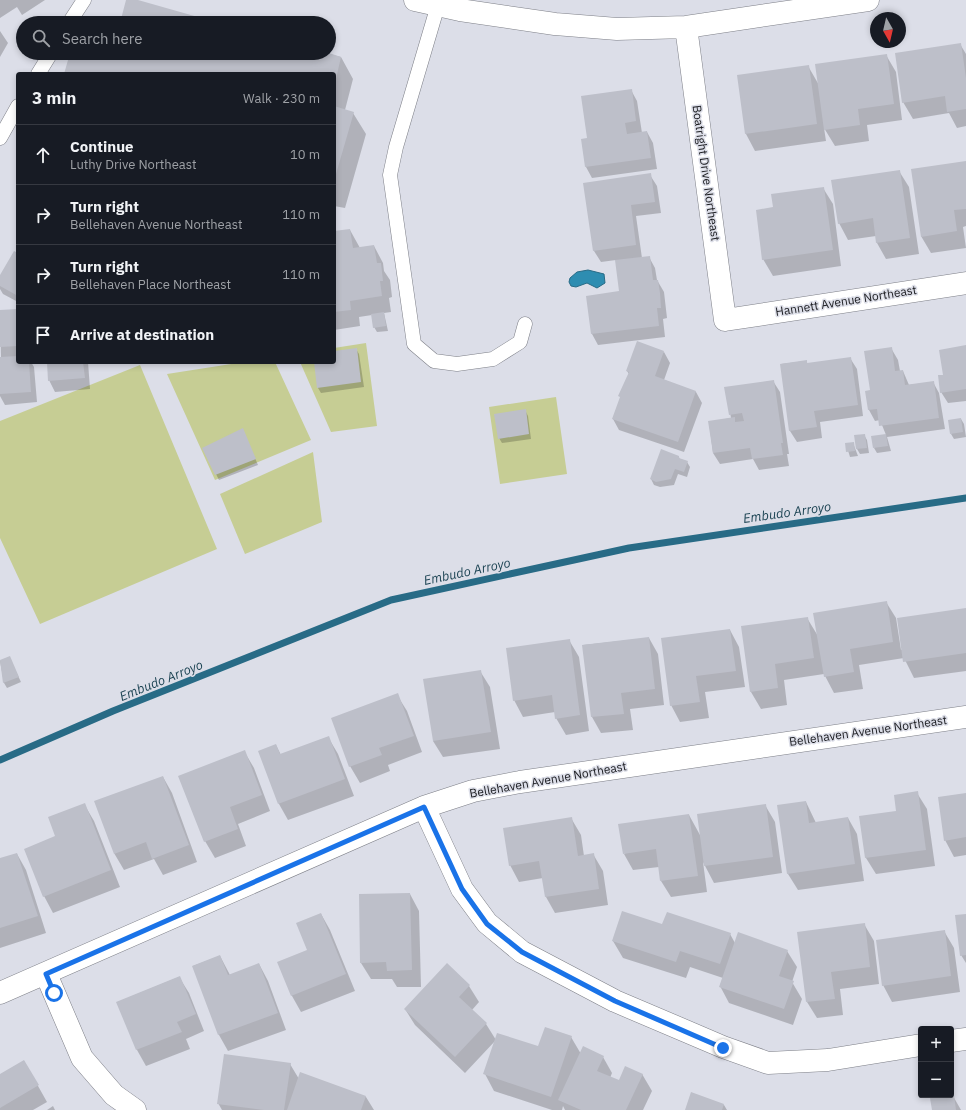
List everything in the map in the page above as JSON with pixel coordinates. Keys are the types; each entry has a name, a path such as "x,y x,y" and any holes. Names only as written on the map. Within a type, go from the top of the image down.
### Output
{"street":[{"path":"415,0 554,24 617,28 686,27 868,0"},
{"name":"Boatright Drive Northeast","path":"686,27 725,320"},
{"name":"Hannett Avenue Northeast","path":"725,320 966,283"},
{"name":"Bellehaven Avenue Northeast","path":"0,993 424,807 473,791 520,782 966,717"},
{"path":"424,807 462,889 487,924 522,952 615,1001 723,1048 768,1063 828,1060 918,1046"},
{"path":"46,974 82,1058 114,1095 135,1110"},
{"path":"954,1041 966,1039"}],"lane":[{"path":"74,16 84,0"},
{"path":"438,5 396,147 390,175 414,344 434,361 457,364 493,359 520,342 524,324"},
{"path":"39,72 47,60"},
{"path":"0,138 16,110"}],"green space":[{"path":"366,343 377,426 331,432 301,364 336,364 336,348"},
{"path":"231,364 276,364 311,440 215,480 167,374"},
{"path":"140,365 217,549 40,624 0,538 0,421"},
{"path":"556,397 567,474 500,484 489,407"},
{"path":"313,452 322,522 245,554 220,494"}],"water":[{"path":"588,270 604,274 605,283 597,288 587,283 576,287 571,286 569,282 570,278 577,272"}],"building":[{"path":"126,0 138,0 194,16 122,16"},
{"path":"961,43 966,78 966,109 947,112 945,96 902,103 895,53"},
{"path":"887,54 894,104 858,109 860,125 824,130 815,64"},
{"path":"336,55 341,57 336,79 336,72 65,72 68,60 336,60"},
{"path":"809,65 817,124 745,134 737,75"},
{"path":"632,89 636,121 625,123 627,134 647,131 651,158 585,167 581,139 587,138 581,96"},
{"path":"336,107 354,112 336,174"},
{"path":"966,161 966,209 954,210 957,231 921,237 911,169"},
{"path":"900,170 910,238 876,243 873,218 838,224 831,180"},
{"path":"651,173 655,202 631,205 636,245 593,251 583,183"},
{"path":"824,187 833,250 762,260 756,210 773,207 771,194"},
{"path":"350,229 353,248 374,245 377,263 381,263 383,281 380,281 382,296 350,301 351,310 336,312 336,231"},
{"path":"14,251 16,252 16,295 0,286 0,275"},
{"path":"650,256 653,280 658,280 660,293 661,308 657,308 659,326 591,334 586,296 619,291 615,260"},
{"path":"16,309 16,346 0,347 0,310"},
{"path":"384,312 386,326 373,328 371,314"},
{"path":"637,341 664,351 655,376 696,391 678,442 612,419 620,397 618,396 629,372 626,371"},
{"path":"966,345 966,389 940,393 938,375 943,375 939,350"},
{"path":"892,347 895,371 903,370 905,385 934,381 939,418 879,426 877,409 868,410 865,391 870,390 864,351"},
{"path":"357,348 361,382 317,388 314,364 336,364 336,351"},
{"path":"16,356 16,364 29,364 31,392 0,394 0,357"},
{"path":"851,357 858,405 814,411 817,427 789,431 780,364 807,360 807,363"},
{"path":"47,364 83,364 85,378 48,381"},
{"path":"774,380 783,443 781,443 783,455 752,459 750,448 713,453 708,421 735,417 735,422 744,421 742,413 729,415 724,387"},
{"path":"526,409 529,434 498,439 494,414"},
{"path":"961,418 963,432 950,434 948,420"},
{"path":"243,428 256,459 215,475 202,448"},
{"path":"865,434 867,448 856,449 854,435"},
{"path":"886,434 888,446 873,448 871,436"},
{"path":"854,442 855,451 846,452 845,443"},
{"path":"661,449 688,461 684,472 675,469 671,479 656,482 650,479"},
{"path":"887,601 893,642 850,649 854,672 824,677 813,613"},
{"path":"966,608 966,653 903,662 897,618"},
{"path":"808,617 814,658 775,664 778,688 750,692 741,626"},
{"path":"730,629 736,671 696,676 700,702 670,706 661,638"},
{"path":"649,637 655,689 621,693 624,714 591,717 582,645"},
{"path":"570,639 580,715 555,719 552,695 513,701 506,648"},
{"path":"10,656 19,677 3,683 0,660"},
{"path":"481,670 491,732 433,741 423,679"},
{"path":"398,693 414,736 379,748 382,755 349,767 331,718"},
{"path":"329,736 345,779 278,804 258,751 276,744 280,754"},
{"path":"245,750 262,795 230,807 238,829 204,842 178,776"},
{"path":"163,776 189,845 152,859 146,842 114,854 94,801"},
{"path":"918,791 926,850 865,858 859,816 896,811 894,795"},
{"path":"966,793 966,837 944,841 938,797"},
{"path":"806,801 809,823 848,817 855,864 787,874 777,805"},
{"path":"85,803 111,870 43,897 24,849 55,836 48,817"},
{"path":"766,804 773,857 704,866 697,814"},
{"path":"689,814 698,876 660,881 656,849 623,854 618,824"},
{"path":"572,817 578,856 594,853 599,889 545,897 539,861 509,866 503,828"},
{"path":"17,853 38,916 0,928 0,858"},
{"path":"410,893 412,970 387,971 386,962 360,963 359,894"},
{"path":"622,911 662,924 667,912 731,933 720,964 680,951 676,962 612,941"},
{"path":"321,913 346,974 291,996 277,962 307,950 296,923"},
{"path":"966,914 966,955 960,956 955,915"},
{"path":"865,923 870,967 831,972 835,999 806,1002 797,932"},
{"path":"945,930 951,976 882,986 876,940"},
{"path":"738,932 788,950 779,976 794,981 784,1009 719,987"},
{"path":"220,955 228,975 259,963 278,1013 218,1035 192,966"},
{"path":"447,963 470,985 459,997 487,1023 455,1057 404,1009"},
{"path":"180,976 196,1014 177,1022 182,1032 136,1050 116,1002"},
{"path":"545,1027 572,1036 551,1097 483,1074 497,1033 538,1046"},
{"path":"583,1046 604,1056 597,1071 619,1080 625,1066 643,1074 626,1110 581,1110 558,1100"},
{"path":"224,1054 291,1063 284,1110 264,1110 217,1104"},
{"path":"24,1060 39,1085 0,1108 0,1074"},
{"path":"300,1072 366,1096 361,1110 287,1110"},
{"path":"691,1092 724,1104 722,1110 685,1110"},
{"path":"954,1095 956,1110 932,1110 930,1098 954,1098"}],"waterway":[{"name":"Embudo Arroyo","path":"0,760 113,711 391,600 629,548 966,498"}],"route":[{"path":"54,993 46,974 424,807 462,889 487,924 522,952 615,1001 723,1048"}]}
